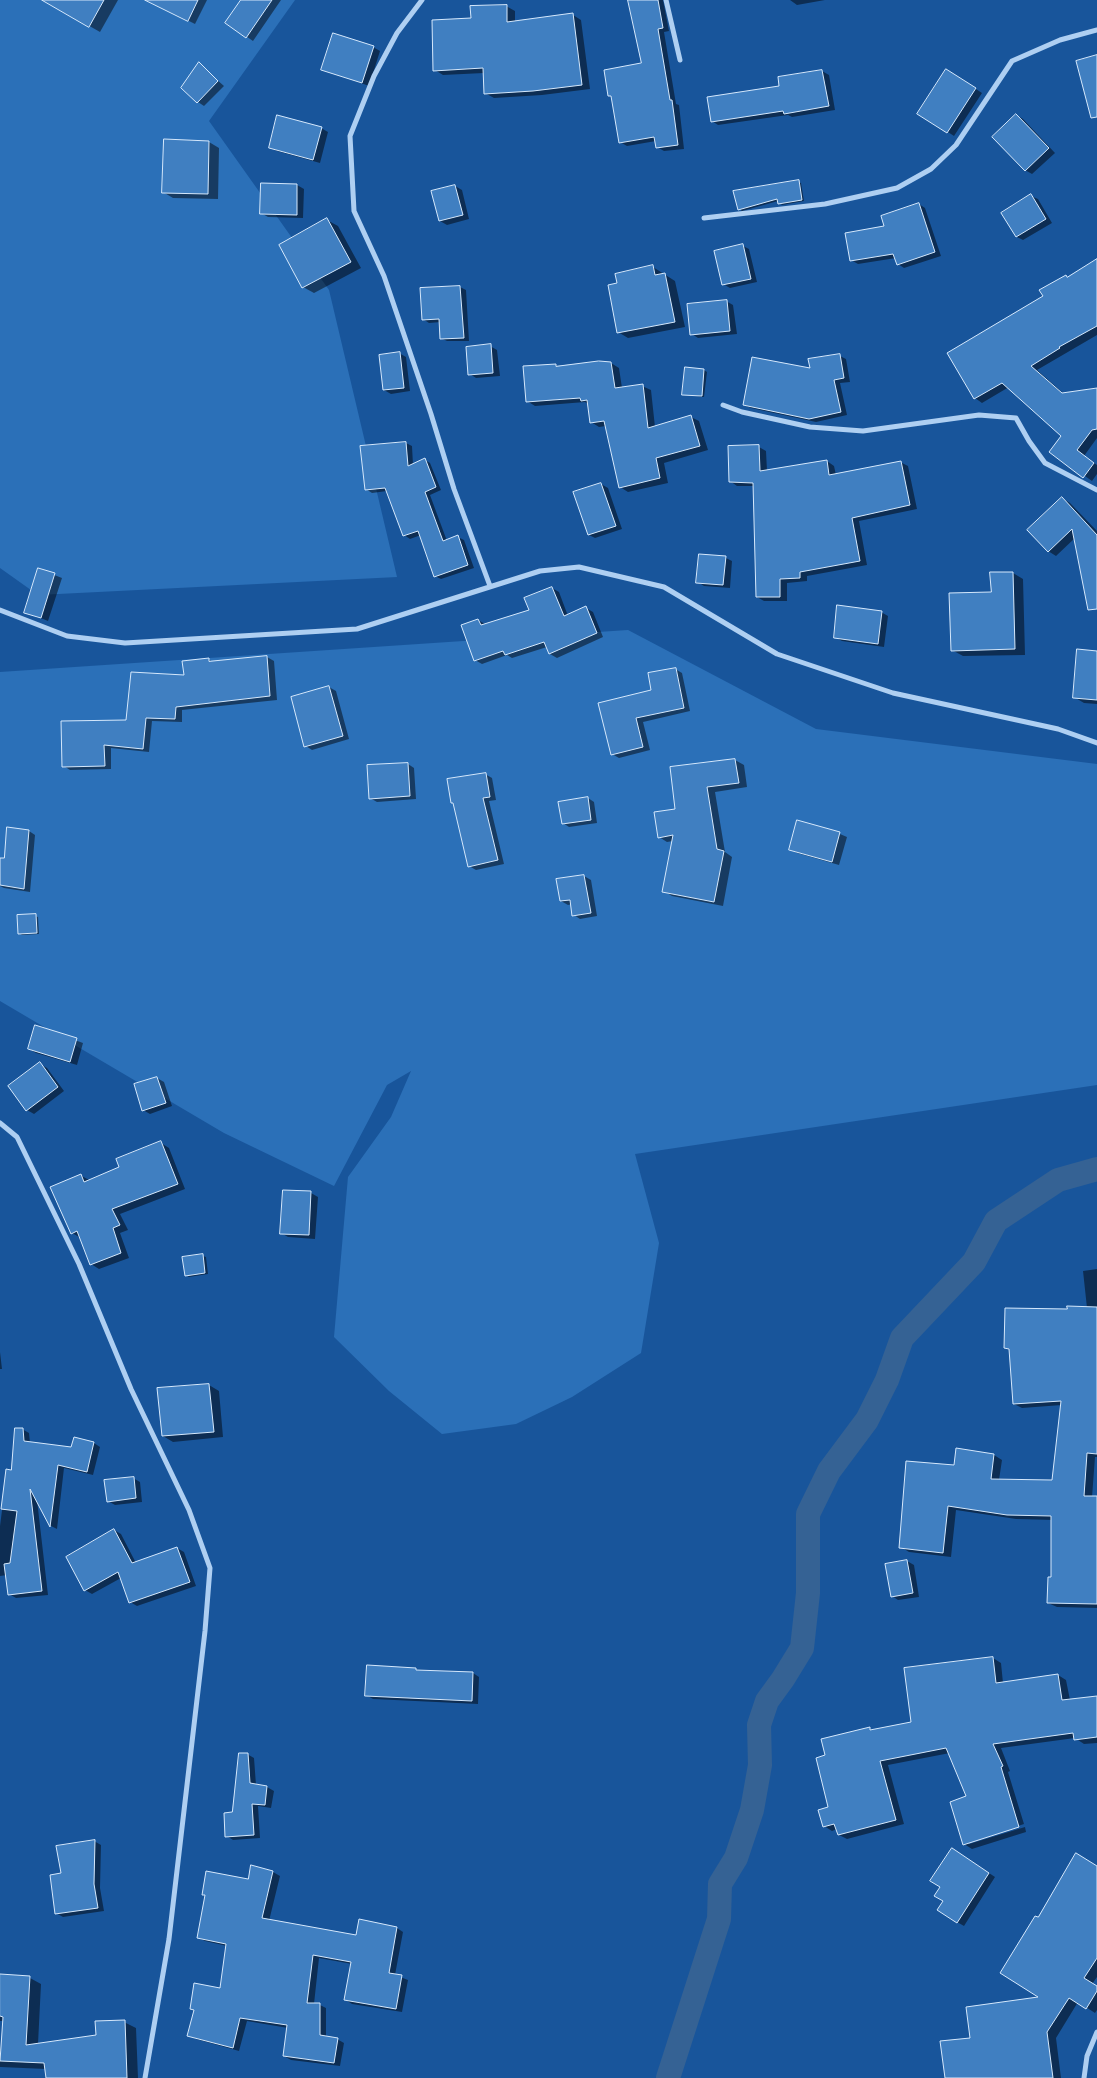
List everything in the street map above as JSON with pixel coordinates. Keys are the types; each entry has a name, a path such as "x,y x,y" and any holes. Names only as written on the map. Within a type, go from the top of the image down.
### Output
{"street":[{"path":"422,0 397,33 374,76 350,136 354,211 384,276 431,414 454,489 490,586"},
{"path":"666,0 680,60"},
{"path":"704,218 825,204 897,188 931,169 956,145 1012,62 1060,40 1097,30"},
{"path":"723,405 742,412 810,428 863,431 979,414 1016,418 1028,441 1045,463 1097,490"},
{"path":"0,610 67,636 125,643 357,629 540,571 579,567 664,587 776,654 893,693 1058,729 1097,743"},
{"path":"0,1123 17,1137 79,1264 131,1389 189,1510 210,1568 169,1939 146,2078"},
{"path":"1084,2078 1087,2056 1097,2032"}],"shaded area":[{"path":"0,0 295,0 209,121 329,290 397,577 38,595 0,568"},
{"path":"628,630 816,729 1097,764 1097,1085 635,1154 659,1243 641,1353 572,1397 516,1424 442,1434 389,1391 334,1337 348,1177 391,1117 411,1071 387,1085 334,1186 224,1133 0,1001 0,672"}],"building":[{"path":"42,0 104,0 89,27"},
{"path":"145,0 198,0 188,21"},
{"path":"241,0 272,0 246,38 225,23"},
{"path":"628,0 658,0 663,28 658,29 670,100 672,100 678,145 656,148 654,137 619,143 611,96 608,96 604,70 641,63"},
{"path":"507,5 507,22 573,13 582,85 484,94 483,68 433,71 432,20 471,18 470,6"},
{"path":"333,33 374,46 362,83 321,70"},
{"path":"1097,55 1097,117 1091,118 1076,61"},
{"path":"199,62 218,81 197,103 181,88"},
{"path":"946,69 976,88 947,133 917,114"},
{"path":"822,70 829,106 784,114 783,111 711,122 707,97 779,86 778,77"},
{"path":"1016,114 1049,148 1025,171 992,137"},
{"path":"277,115 322,127 313,160 269,148"},
{"path":"164,139 209,141 208,194 162,193"},
{"path":"799,180 802,200 778,204 777,199 738,210 733,191"},
{"path":"261,183 297,184 297,215 260,214"},
{"path":"455,185 463,215 439,221 431,191"},
{"path":"1031,194 1046,219 1016,237 1001,213"},
{"path":"919,203 935,252 897,265 893,254 850,261 845,233 884,226 881,216"},
{"path":"327,218 351,262 302,288 279,245"},
{"path":"743,244 751,279 722,285 714,251"},
{"path":"1097,259 1097,326 1059,347 1031,366 1062,393 1097,388 1097,429 1092,430 1077,450 1094,463 1083,478 1049,452 1061,436 1002,383 974,399 947,353 1043,296 1039,290 1066,275 1067,277"},
{"path":"653,265 655,275 665,273 675,322 617,333 608,285 617,283 615,274"},
{"path":"460,286 464,338 440,339 439,319 422,320 420,288"},
{"path":"727,300 730,331 690,335 687,304"},
{"path":"491,344 493,373 468,375 466,347"},
{"path":"400,352 404,388 383,390 379,355"},
{"path":"840,354 844,378 834,380 841,412 809,419 743,405 752,357 810,368 808,359"},
{"path":"599,361 611,362 615,388 643,384 648,428 691,415 700,446 656,458 660,478 619,488 604,421 590,423 587,400 581,401 580,398 526,402 523,366 556,364 556,366"},
{"path":"685,367 704,369 702,396 682,395"},
{"path":"406,442 408,466 425,458 436,487 425,492 443,541 458,535 468,565 434,577 418,531 403,536 385,488 365,490 360,446"},
{"path":"759,445 760,471 827,460 829,475 901,461 910,505 852,518 860,561 800,572 800,578 780,579 780,597 756,597 753,483 729,482 728,446"},
{"path":"601,483 616,526 588,535 573,492"},
{"path":"1062,497 1097,535 1097,609 1088,610 1072,529 1048,552 1027,530"},
{"path":"699,554 726,556 723,585 696,583"},
{"path":"38,568 55,573 41,618 24,613"},
{"path":"990,572 1013,572 1015,649 951,651 949,593 991,592"},
{"path":"552,587 564,616 586,606 597,633 549,654 544,642 505,655 503,651 474,661 461,625 478,619 481,625 529,610 524,598"},
{"path":"837,605 882,611 878,644 834,638"},
{"path":"1077,649 1097,651 1097,700 1073,698"},
{"path":"267,656 270,696 176,707 175,719 146,718 143,749 104,745 105,766 62,767 61,721 126,720 131,672 184,675 182,661 209,658 209,661"},
{"path":"676,668 684,708 636,718 643,747 611,755 598,703 651,690 648,673"},
{"path":"329,686 343,736 304,747 291,697"},
{"path":"735,759 739,783 707,787 717,849 724,851 714,902 662,892 673,835 658,838 654,812 675,809 670,767"},
{"path":"408,763 410,796 369,799 367,765"},
{"path":"486,773 490,797 483,798 498,860 468,867 453,803 451,803 447,779"},
{"path":"588,797 591,820 562,824 558,802"},
{"path":"797,820 840,832 832,862 789,850"},
{"path":"7,827 29,830 24,889 0,885 0,858 4,858"},
{"path":"584,875 591,913 572,916 570,900 560,901 556,879"},
{"path":"36,914 37,933 18,934 17,915"},
{"path":"35,1025 77,1038 70,1062 28,1049"},
{"path":"40,1062 58,1087 26,1111 8,1086"},
{"path":"157,1077 166,1103 142,1111 134,1084"},
{"path":"161,1141 178,1184 112,1209 120,1225 113,1228 121,1253 90,1265 77,1231 71,1234 50,1187 81,1174 84,1182 119,1167 116,1159"},
{"path":"283,1190 311,1191 309,1235 280,1234"},
{"path":"203,1254 205,1273 185,1276 182,1257"},
{"path":"1067,1306 1097,1307 1097,1454 1087,1453 1084,1496 1097,1496 1097,1604 1047,1603 1048,1577 1051,1577 1051,1516 1007,1515 948,1506 943,1553 899,1548 906,1461 954,1465 956,1448 994,1454 991,1479 1052,1480 1061,1401 1013,1404 1009,1349 1004,1348 1005,1308 1067,1309"},
{"path":"209,1384 214,1432 162,1436 157,1388"},
{"path":"15,1428 23,1428 24,1441 71,1447 74,1437 94,1442 87,1472 58,1465 50,1527 30,1489 42,1591 8,1595 4,1564 10,1563 17,1511 1,1509 6,1469 11,1470"},
{"path":"134,1477 136,1498 107,1502 104,1480"},
{"path":"114,1529 132,1563 177,1547 190,1582 129,1603 118,1572 84,1591 66,1557"},
{"path":"907,1560 913,1593 891,1597 885,1564"},
{"path":"993,1657 996,1683 1058,1674 1062,1700 1097,1696 1097,1737 1074,1740 1073,1733 993,1744 1003,1766 1001,1767 1019,1827 963,1845 950,1802 966,1796 946,1748 880,1761 896,1820 838,1835 834,1824 823,1827 818,1810 828,1807 816,1758 825,1755 821,1739 870,1727 870,1730 911,1722 904,1668"},
{"path":"367,1665 416,1668 416,1670 473,1672 472,1701 365,1696"},
{"path":"239,1753 248,1753 250,1783 267,1786 265,1805 252,1804 254,1835 225,1837 224,1813 232,1812"},
{"path":"95,1840 94,1884 98,1908 55,1914 50,1875 61,1873 56,1846"},
{"path":"952,1848 989,1873 957,1923 937,1910 943,1901 934,1896 940,1887 930,1881"},
{"path":"1076,1853 1097,1866 1097,1958 1084,1978 1097,1986 1097,1991 1086,2009 1069,1998 1047,2032 1053,2078 945,2078 940,2041 970,2038 966,2007 1038,1997 1000,1973 1035,1916 1038,1917"},
{"path":"251,1865 273,1871 262,1918 356,1935 359,1919 397,1927 389,1973 402,1975 396,2009 344,2000 351,1962 313,1955 307,2003 320,2003 320,2035 338,2038 334,2063 283,2056 287,2025 240,2018 233,2048 187,2036 194,2010 190,2009 194,1983 220,1988 226,1944 197,1938 205,1895 202,1895 206,1871 248,1879"},
{"path":"0,1974 30,1976 26,2045 96,2035 95,2021 125,2020 127,2078 46,2078 44,2063 0,2061 3,2017 0,2016"}],"waterway":[{"path":"668,2078 719,1919 720,1884 736,1858 752,1810 760,1765 759,1725 767,1701 802,1648 808,1593 808,1514 829,1471 867,1420 887,1380 902,1338 974,1262 996,1221 1058,1180 1097,1169"}]}
